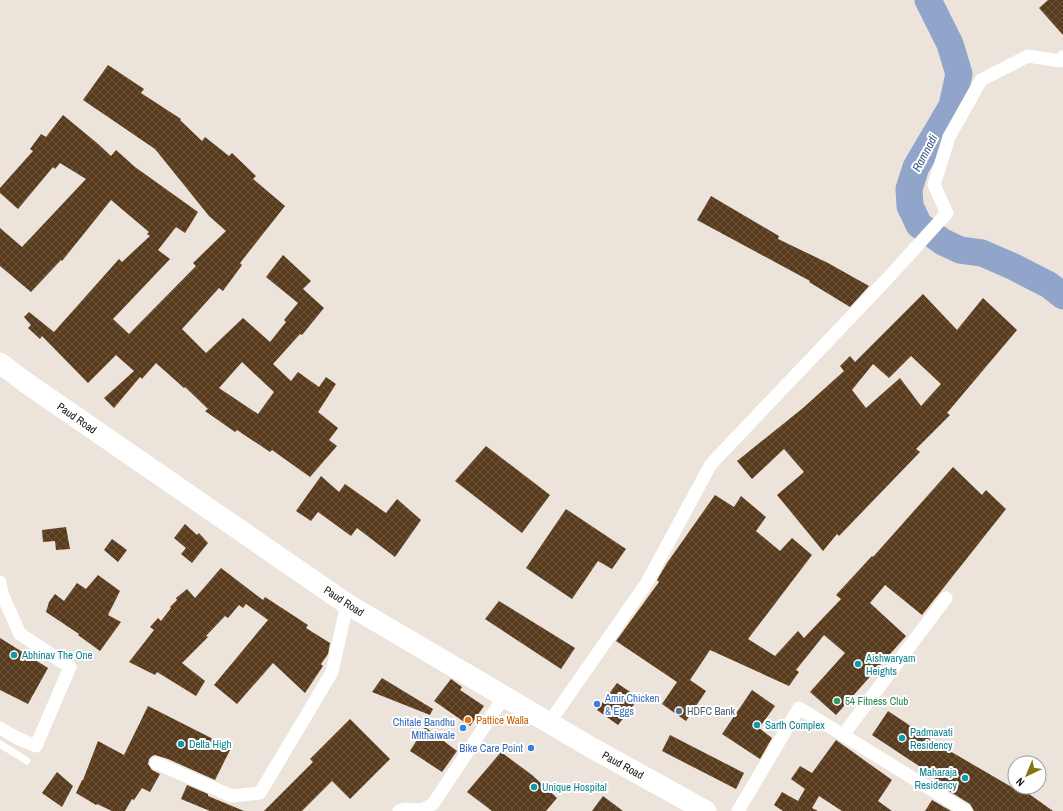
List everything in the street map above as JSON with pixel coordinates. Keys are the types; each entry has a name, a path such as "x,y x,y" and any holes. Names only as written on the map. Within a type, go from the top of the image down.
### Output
{"main road":[{"name":"Paud Road","path":"0,363 25,382 348,604 504,697 706,811"}],"street":[{"path":"549,723 646,584 711,464 946,213 934,185 949,137 981,80 1028,56 1060,61 1063,58"},
{"path":"0,582 2,594 20,634 70,667 36,746 17,738 0,728"},
{"path":"843,735 946,598"},
{"path":"156,763 232,796 260,793 332,672 348,604"},
{"path":"399,811 405,809 422,810 433,804 504,697"},
{"path":"738,811 799,708 966,811"}],"lane":[{"path":"0,744 27,761"}],"building":[{"path":"1048,0 1063,0 1063,35 1039,8"},
{"path":"108,65 144,89 141,93 181,119 180,120 202,141 205,137 229,156 232,153 256,176 253,179 285,206 240,263 242,265 223,291 219,288 182,329 206,353 243,318 270,342 286,322 284,320 298,303 266,277 283,255 311,281 303,289 324,308 302,335 300,334 273,364 291,381 298,372 319,387 326,377 336,384 318,412 338,428 329,440 337,446 310,477 272,450 270,452 237,430 235,432 205,411 208,409 185,387 184,388 156,363 142,379 140,377 114,408 104,398 134,371 116,355 88,383 42,336 40,339 28,328 31,325 24,317 29,312 54,332 119,259 122,262 150,236 147,234 149,232 111,200 62,261 61,260 31,292 0,266 0,228 22,247 86,179 60,163 55,169 53,167 18,209 0,193 0,188 33,151 30,149 41,134 46,137 63,115 111,156 116,150 135,167 198,212 185,233 176,227 158,250 170,259 113,319 129,334 196,266 193,263 226,231 209,216 155,149 83,100","holes":["242,362 274,392 258,414 219,388"]},
{"path":"711,196 779,236 778,239 828,263 869,286 850,307 809,282 810,281 697,220"},
{"path":"923,294 957,330 983,298 1017,330 947,413 950,415 916,449 920,452 839,536 837,534 823,551 777,495 804,472 784,449 752,479 737,461 803,408 844,371 840,366 850,356 855,362","holes":["911,356 941,384 921,406 900,378 866,408 852,390 873,364 889,378"]},
{"path":"486,446 550,495 522,533 455,481"},
{"path":"953,467 982,495 986,490 1006,509 922,615 885,585 870,603 906,636 836,715 810,692 845,653 824,635 796,670 799,672 789,686 710,650 690,680 706,691 686,721 662,704 677,682 616,641 659,582 657,580 667,563 715,495 734,507 741,496 766,517 756,531 780,551 792,538 812,555 748,639 775,656 798,631 804,638 841,599 836,595 872,556 873,557"},
{"path":"321,476 339,492 345,484 386,513 397,499 421,520 395,557 357,528 351,536 318,512 311,521 296,511"},
{"path":"566,509 626,549 612,569 598,561 572,599 526,568"},
{"path":"185,524 197,535 199,533 208,543 192,563 181,554 186,548 174,538"},
{"path":"66,527 70,549 56,550 55,541 43,542 42,530"},
{"path":"112,539 127,550 118,562 104,550"},
{"path":"221,568 263,600 265,597 308,625 306,628 330,643 328,654 321,664 323,666 305,693 273,663 237,704 214,685 268,620 246,604 243,608 239,605 228,618 225,616 206,636 208,637 182,663 205,681 196,696 157,672 155,675 129,662 154,630 150,627 158,618 161,621 171,608 170,607 177,600 176,598 187,589 195,598"},
{"path":"98,575 120,591 108,615 121,622 100,651 78,635 79,634 46,612 49,602 55,594 64,601 77,583 86,589"},
{"path":"499,601 575,648 561,669 485,619"},
{"name":"Abhinav The One","path":"0,638 48,668 28,704 0,690"},
{"path":"382,678 433,709 430,715 372,692"},
{"path":"451,679 462,687 460,690 484,706 470,726 434,701"},
{"path":"617,683 639,698 618,725 597,710"},
{"name":"Sarth Complex","path":"752,690 775,706 759,728 772,738 760,759 722,734"},
{"path":"148,706 231,748 215,780 168,759 155,755 149,759 148,764 152,770 160,774 150,792 142,788 134,800 132,799 125,811 112,811 97,804 96,805 76,793 83,780 98,741 124,755"},
{"path":"888,711 942,747 1007,784 1007,795 1030,795 1053,811 974,811 970,804 941,786 943,783 927,774 928,772 872,735"},
{"path":"350,719 390,759 350,799 332,781 302,811 264,811 313,762 310,759"},
{"path":"425,727 457,751 442,772 410,751"},
{"path":"670,735 744,773 736,789 662,751"},
{"path":"836,740 892,780 878,801 892,811 842,811 819,796 812,808 818,811 783,811 774,805 782,792 798,801 805,789 791,779 800,766 812,773"},
{"path":"501,752 532,775 557,798 546,811 492,811 467,792"},
{"path":"57,772 73,786 62,807 42,793"},
{"path":"187,785 208,794 208,796 244,811 210,811 181,799"},
{"path":"603,796 623,811 592,811"},
{"path":"932,800 951,811 925,811"}],"waterway":[{"name":"Ramnadi","path":"928,0 950,44 959,74 952,106 916,167 909,189 910,206 919,225 943,242 960,250 982,253 1014,267 1049,285 1063,296"}],"place":[{"name":"Abhinav The One","path":"14,655"},
{"name":"Aishwaryam Heights","path":"858,664"},
{"name":"54 Fitness Club","path":"837,701"},
{"name":"Amir Chicken & Eggs","path":"597,704"},
{"name":"HDFC Bank","path":"679,711"},
{"name":"Pattice Walla","path":"468,720"},
{"name":"Sarth Complex","path":"757,725"},
{"name":"Chitale Bandhu MIthaiwale","path":"463,728"},
{"name":"Padmavati Residency","path":"902,738"},
{"name":"Delta High","path":"181,744"},
{"name":"Bike Care Point","path":"531,748"},
{"name":"Maharaja Residency","path":"965,778"},
{"name":"Unique Hospital","path":"534,787"}]}
